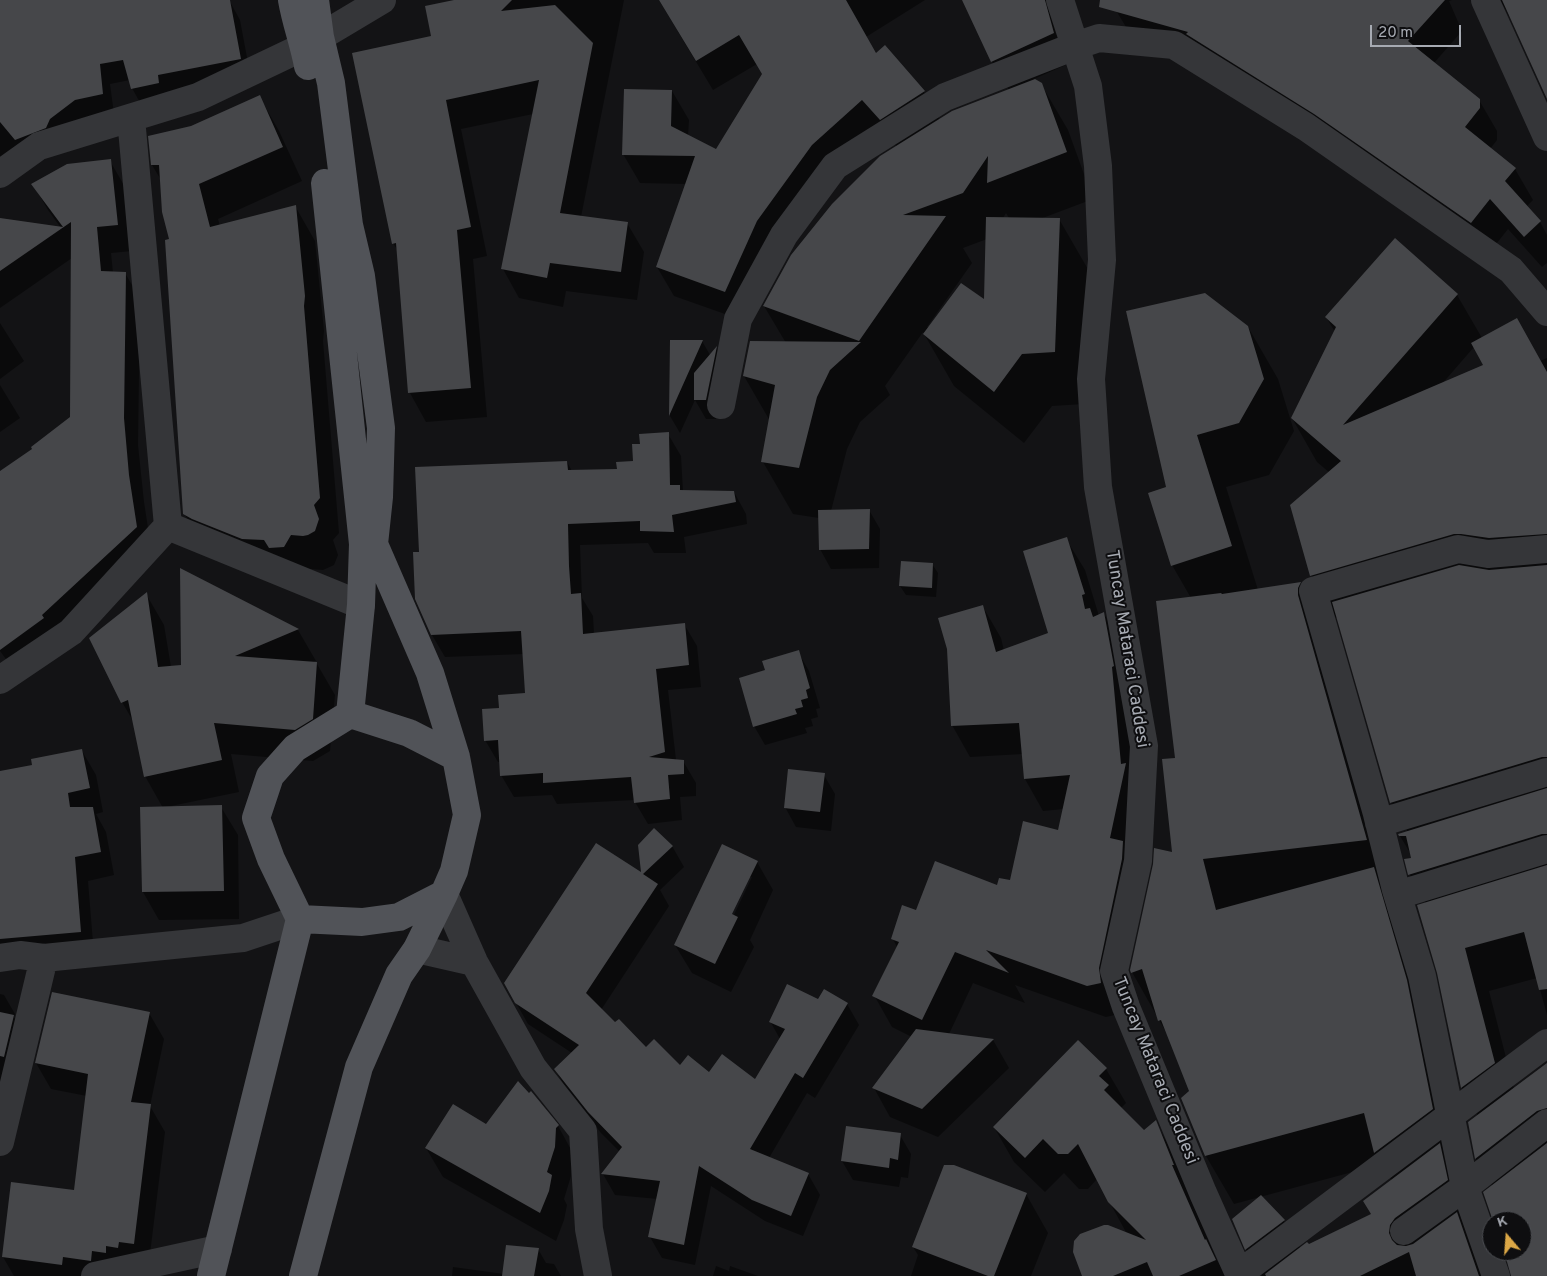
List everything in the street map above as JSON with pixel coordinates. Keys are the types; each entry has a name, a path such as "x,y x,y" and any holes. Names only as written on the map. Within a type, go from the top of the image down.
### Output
{"main road":[{"path":"292,0 296,20 312,42 331,83 349,225 361,276 381,428 379,497 374,544 430,672 456,757 467,815 454,872 417,949 399,974 359,1067 303,1276"},
{"path":"315,0 312,42 318,117 363,544 360,605 350,714"},
{"path":"211,1276 300,919 271,859 256,818 270,776 295,748 350,714 409,733 456,757"},
{"path":"300,919 362,922 399,917 444,894"}],"street":[{"path":"0,174 39,146 198,97 312,42 382,0"},
{"name":"Tuncay Mataraci Caddesi","path":"1060,0 1088,86 1098,166 1102,260 1091,379 1098,487 1144,746 1138,862 1114,971 1126,1008 1239,1275"},
{"path":"1485,0 1547,137"},
{"path":"721,405 738,319 784,235 835,166 945,97 1099,38 1174,45 1306,127 1511,270 1547,312"},
{"path":"0,680 71,632 168,526 131,118"},
{"path":"168,526 360,605"},
{"path":"1496,1276 1465,1187 1422,976 1313,591 1458,549 1488,554 1547,549"},
{"path":"1379,823 1547,772"},
{"path":"1398,895 1547,850"},
{"path":"444,894 474,962 533,1068 583,1131 589,1229 598,1276"},
{"path":"0,958 20,955 44,958 243,938 300,919"},
{"path":"417,949 474,962"},
{"path":"0,1142 44,958"},
{"path":"1239,1275 1547,1043"},
{"path":"1404,1231 1465,1187 1547,1123"},
{"path":"94,1276 218,1249"}],"building":[{"path":"0,0 230,0 241,59 158,75 159,83 131,89 123,60 100,64 103,94 75,100 50,119 46,128 15,140 0,122"},
{"path":"454,0 512,0 501,11 555,5 593,43 560,213 628,222 621,272 550,263 547,278 501,269 539,80 446,100 471,227 457,230 471,388 408,393 396,243 392,244 352,53 431,36 425,6"},
{"path":"659,0 846,0 876,53 885,45 925,91 880,120 862,100 812,145 757,221 725,292 656,267 695,156 622,155 624,89 672,90 671,126 716,149 762,74 739,35 696,61"},
{"path":"962,0 1045,0 1054,33 991,62"},
{"path":"1100,0 1445,0 1408,41 1480,99 1480,108 1465,127 1516,168 1505,181 1541,221 1524,237 1490,199 1471,223 1314,114 1186,34 1188,32 1099,7"},
{"path":"1502,0 1547,0 1547,99"},
{"path":"1035,79 1042,83 1067,152 987,183 988,156 963,193 903,215 946,216 859,341 763,306 791,255 832,204 880,156 952,111"},
{"path":"260,95 283,147 199,184 210,227 296,205 305,296 304,306 320,498 314,505 319,519 315,531 303,536 291,535 284,547 269,548 264,540 242,539 183,514 165,240 169,239 162,212 159,165 151,165 148,136 191,126"},
{"path":"111,159 118,225 97,227 101,271 126,272 124,418 129,475 137,527 42,615 44,618 0,650 0,471 32,449 31,447 70,417 71,222 0,271 0,218 63,227 31,184 67,164"},
{"path":"986,217 1060,218 1055,352 1022,354 994,392 923,334 961,283 984,299"},
{"path":"1395,238 1458,294 1343,425 1483,365 1471,343 1517,318 1547,372 1547,534 1489,538 1454,534 1310,576 1290,505 1341,461 1291,418 1336,327 1325,317"},
{"path":"1205,293 1248,326 1264,379 1239,423 1197,435 1232,546 1171,566 1148,493 1166,487 1126,311"},
{"path":"670,340 703,340 669,416"},
{"path":"750,341 861,342 830,370 817,397 799,468 761,462 775,385 743,376"},
{"path":"717,346 706,400 694,400 694,373"},
{"path":"669,432 670,485 680,485 680,490 734,491 736,502 672,515 674,532 640,531 640,521 568,524 569,566 571,594 581,593 583,634 685,623 689,665 656,669 665,752 649,757 684,760 684,774 668,775 670,799 634,803 631,777 543,783 543,773 500,776 498,740 484,741 482,709 499,708 498,695 525,693 521,631 431,635 415,599 413,552 419,552 415,467 567,461 568,470 617,469 616,462 633,461 632,444 640,444 639,434"},
{"path":"870,509 869,549 819,550 818,510"},
{"path":"1067,537 1085,594 1082,595 1085,609 1090,608 1093,617 1104,612 1114,666 1112,667 1121,764 1126,763 1110,838 1123,841 1122,859 1099,968 1101,983 1087,986 986,950 1009,973 955,952 922,1020 872,996 899,942 891,939 902,905 916,910 935,861 997,885 999,878 1010,880 1023,821 1058,830 1070,775 1024,779 1019,723 951,726 947,649 938,618 983,605 996,652 1048,633 1023,551"},
{"path":"901,561 933,563 932,588 899,586"},
{"path":"1459,565 1489,570 1547,565 1547,757 1390,803 1332,602"},
{"path":"180,568 299,629 235,656 317,662 313,719 295,730 214,723 222,760 144,777 128,700 121,703 89,638 147,592 158,667 181,665"},
{"path":"1301,582 1298,588 1298,595 1367,840 1203,859 1216,910 1374,867 1407,980 1433,1109 1374,1153 1364,1113 1205,1156 1181,1098 1189,1091 1161,1020 1158,1021 1142,969 1131,973 1130,970 1153,864 1154,848 1172,852 1162,759 1175,758 1156,601 1222,594"},
{"path":"799,650 810,688 806,690 808,698 801,700 803,707 795,709 797,714 753,727 739,678 765,670 762,661"},
{"path":"82,749 90,788 68,793 70,807 93,807 101,852 75,857 81,932 0,939 0,771 32,765 31,759"},
{"path":"788,769 825,773 820,812 784,808"},
{"path":"1547,788 1547,834 1408,875 1404,859 1411,858 1406,836 1399,836 1398,834"},
{"path":"222,805 224,891 142,892 140,807"},
{"path":"654,828 673,846 643,874 658,884 586,993 615,1022 619,1019 646,1047 654,1039 680,1065 688,1055 709,1072 722,1054 755,1079 785,1029 769,1022 787,984 818,999 824,989 848,1003 803,1078 795,1073 750,1149 809,1173 791,1216 752,1200 699,1166 684,1245 648,1237 660,1181 601,1174 622,1147 588,1112 554,1069 579,1045 515,1003 504,983 596,843 641,872 638,845"},
{"path":"722,844 758,861 732,914 738,917 715,964 674,945"},
{"path":"1547,865 1547,989 1539,990 1524,932 1465,948 1495,1063 1461,1088 1437,973 1417,905"},
{"path":"52,992 150,1012 131,1102 151,1104 134,1244 119,1242 118,1248 106,1246 106,1253 92,1251 91,1261 63,1257 62,1265 2,1257 11,1182 74,1190 88,1074 35,1063"},
{"path":"0,1012 14,1015 4,1057 0,1056"},
{"path":"916,1029 994,1039 922,1109 872,1088"},
{"path":"1078,1040 1107,1068 1099,1076 1109,1085 1104,1090 1144,1130 1156,1120 1174,1165 1172,1165 1205,1240 1216,1260 1179,1276 1153,1276 1147,1262 1113,1276 1082,1276 1073,1252 1074,1241 1080,1234 1108,1225 1146,1240 1108,1202 1078,1144 1068,1154 1058,1154 1043,1139 1025,1158 993,1127"},
{"path":"1547,1063 1547,1108 1537,1111 1475,1159 1468,1122"},
{"path":"518,1081 529,1093 531,1091 559,1125 556,1128 555,1147 547,1172 552,1175 549,1191 540,1213 425,1148 453,1104 486,1124"},
{"path":"846,1126 901,1133 898,1160 890,1158 889,1168 841,1161"},
{"path":"1440,1143 1448,1180 1395,1218 1390,1225 1389,1233 1397,1245 1406,1246 1413,1244 1457,1212 1479,1276 1416,1276 1409,1252 1360,1276 1266,1276 1265,1274 1307,1242 1309,1244 1371,1214 1363,1201"},
{"path":"1547,1143 1547,1276 1511,1276 1507,1261 1532,1261 1532,1211 1490,1211 1483,1192"},
{"path":"944,1165 954,1165 1027,1193 994,1276 988,1276 912,1247"},
{"path":"1261,1195 1285,1220 1245,1250 1232,1219"},
{"path":"506,1245 539,1248 534,1276 502,1276"}]}
